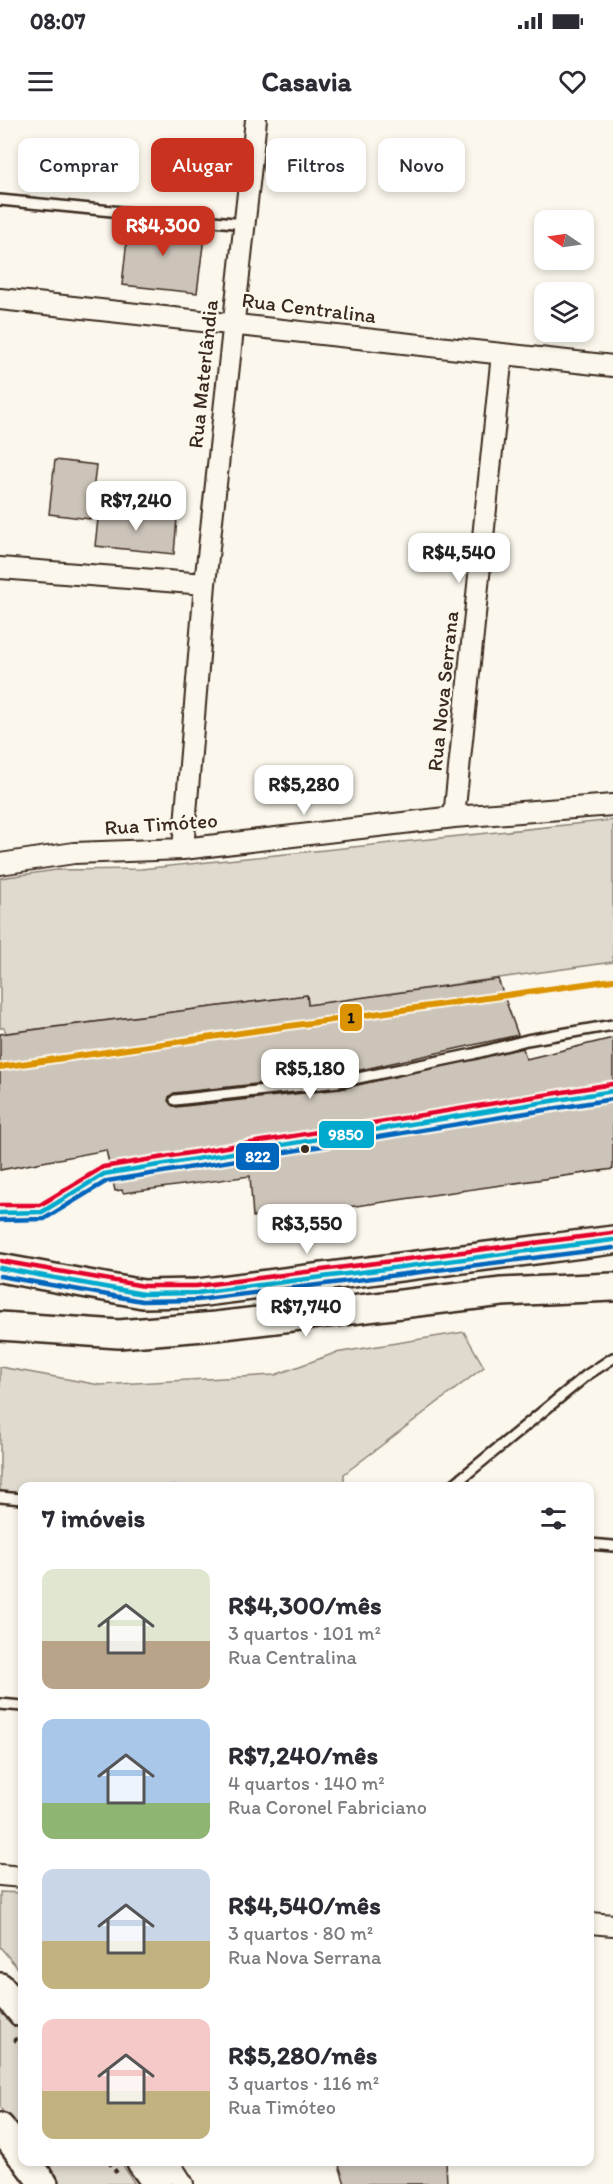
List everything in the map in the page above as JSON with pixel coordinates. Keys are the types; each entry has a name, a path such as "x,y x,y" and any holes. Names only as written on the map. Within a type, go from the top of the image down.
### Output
{"main road":[{"path":"0,1268 144,1294 197,1293 613,1240"},
{"path":"0,1326 119,1334 216,1326 502,1292 613,1287"},
{"path":"0,1987 18,2008"},
{"path":"30,2166 44,2184"},
{"path":"144,2166 156,2184"}],"street":[{"name":"Rua Materlândia","path":"183,849 205,584 256,120"},
{"name":"Rua Centralina","path":"0,299 613,366"},
{"name":"Rua Nova Serrana","path":"453,817 502,354"},
{"path":"0,568 205,584"},
{"name":"Rua Timóteo","path":"0,864 74,853 183,849 453,817 613,805"},
{"path":"0,1875 18,1877"},
{"path":"594,1923 613,1925"},
{"path":"172,2166 183,2184"}],"lane":[{"path":"0,200 244,224"},
{"path":"175,1100 339,1082 473,1054 527,1040 613,1024"},
{"path":"457,1482 587,1375 613,1358"},
{"path":"0,1497 18,1499"},
{"path":"594,1544 613,1546"},
{"path":"0,1704 18,1706"}],"shaded area":[{"path":"613,820 613,962 308,1005 307,995 6,1033 4,1028 0,1028 0,878 56,870 141,869"},
{"path":"464,1332 484,1367 344,1474 344,1482 18,1482 18,1498 0,1497 0,1367 100,1385 275,1375 335,1353"},
{"path":"0,1892 18,1893 18,1968 0,1947"},
{"path":"0,2002 18,2024 18,2133 0,2108"},
{"path":"44,2166 124,2166 135,2184 58,2184"}],"building":[{"path":"129,221 205,229 197,293 122,285"},
{"path":"55,460 96,465 90,519 49,514"},
{"path":"99,510 177,518 174,554 95,546"},
{"path":"498,979 518,1035 338,1075 174,1093 168,1101 176,1107 340,1089 523,1048 526,1059 613,1038 613,1169 356,1206 253,1217 250,1176 123,1193 122,1190 115,1191 106,1150 0,1170 0,1034 307,995 308,1005"},
{"path":"339,2166 446,2166 447,2184 345,2184"}],"transit line":[{"name":"1","path":"0,1067 613,980"},
{"path":"0,1205 40,1205 103,1167 612,1084"},
{"name":"9850","path":"0,1213 42,1212 104,1174 613,1091"},
{"name":"822","path":"0,1220 44,1219 107,1181 613,1099"},
{"path":"1,1261 144,1286 196,1286 612,1233"},
{"name":"9850","path":"0,1268 143,1294 197,1293 613,1240"},
{"name":"822","path":"0,1276 142,1301 197,1300 613,1248"}]}
